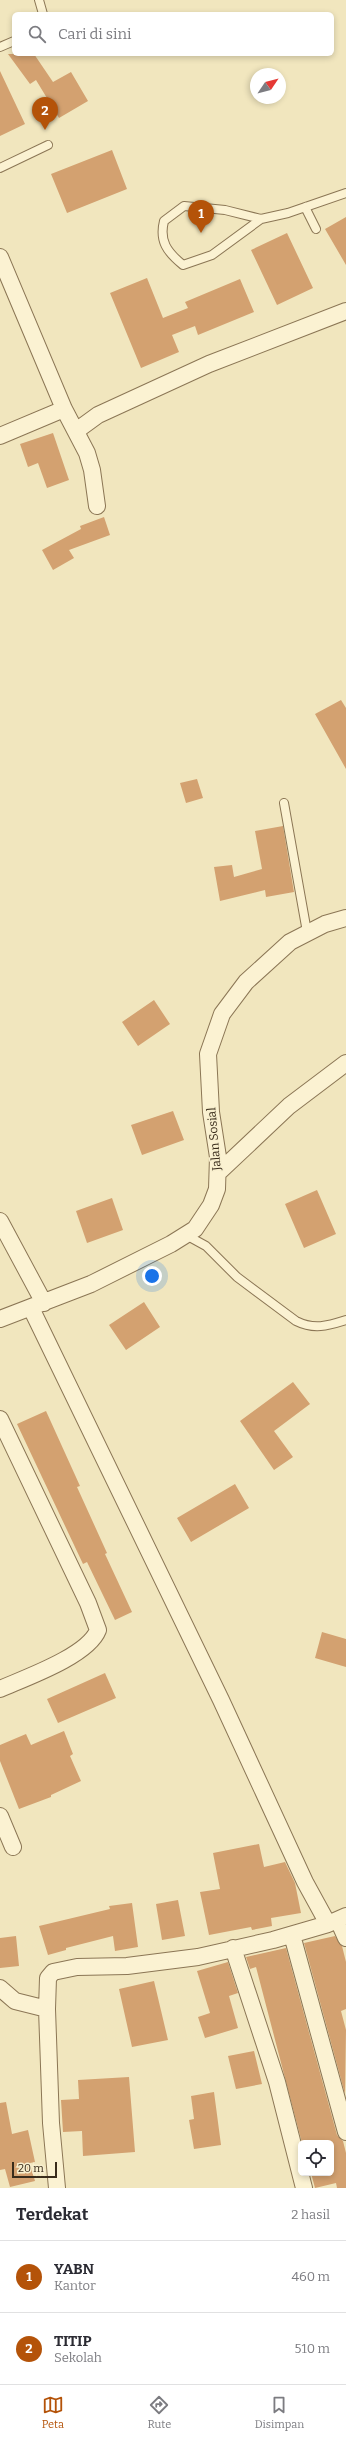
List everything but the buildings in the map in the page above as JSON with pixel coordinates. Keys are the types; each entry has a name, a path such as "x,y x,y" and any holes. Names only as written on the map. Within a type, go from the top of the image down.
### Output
{"street":[{"path":"0,257 64,409 76,431 92,470 97,506"},
{"path":"76,431 98,415 190,373 346,311"},
{"path":"0,436 64,409"},
{"name":"Jalan Sosial","path":"0,1319 37,1305 129,1265 195,1229 211,1205 217,1189 218,1157 211,1112 208,1054 222,1014 246,982 285,946 307,932 346,918"},
{"path":"218,1173 289,1106 346,1063"},
{"path":"0,1221 37,1305 301,1875 338,1920 346,1938"},
{"path":"0,1418 88,1603 98,1630 90,1643 74,1654 0,1689"},
{"path":"0,1816 13,1847"},
{"path":"57,2188 51,2122 47,2009 48,1978 53,1972 77,1967 127,1966 198,1957 292,1935 338,1920"},
{"path":"292,1935 346,2132"},
{"path":"233,1948 277,2082 304,2188"},
{"path":"0,1988 15,2001 47,2009"}],"lane":[{"path":"39,0 42,12"},
{"path":"0,47 12,42"},
{"path":"0,168 48,145"},
{"path":"261,219 230,211 184,206 164,221 161,232 163,244 183,265 198,261 226,246 261,219 305,207 346,193"},
{"path":"305,207 316,229"},
{"path":"284,803 307,932"},
{"path":"186,1235 206,1246 237,1277 296,1321 306,1326 320,1328 346,1320"}],"place":[{"name":"TITIP","path":"45,130"},
{"name":"YABN","path":"201,233"}]}
